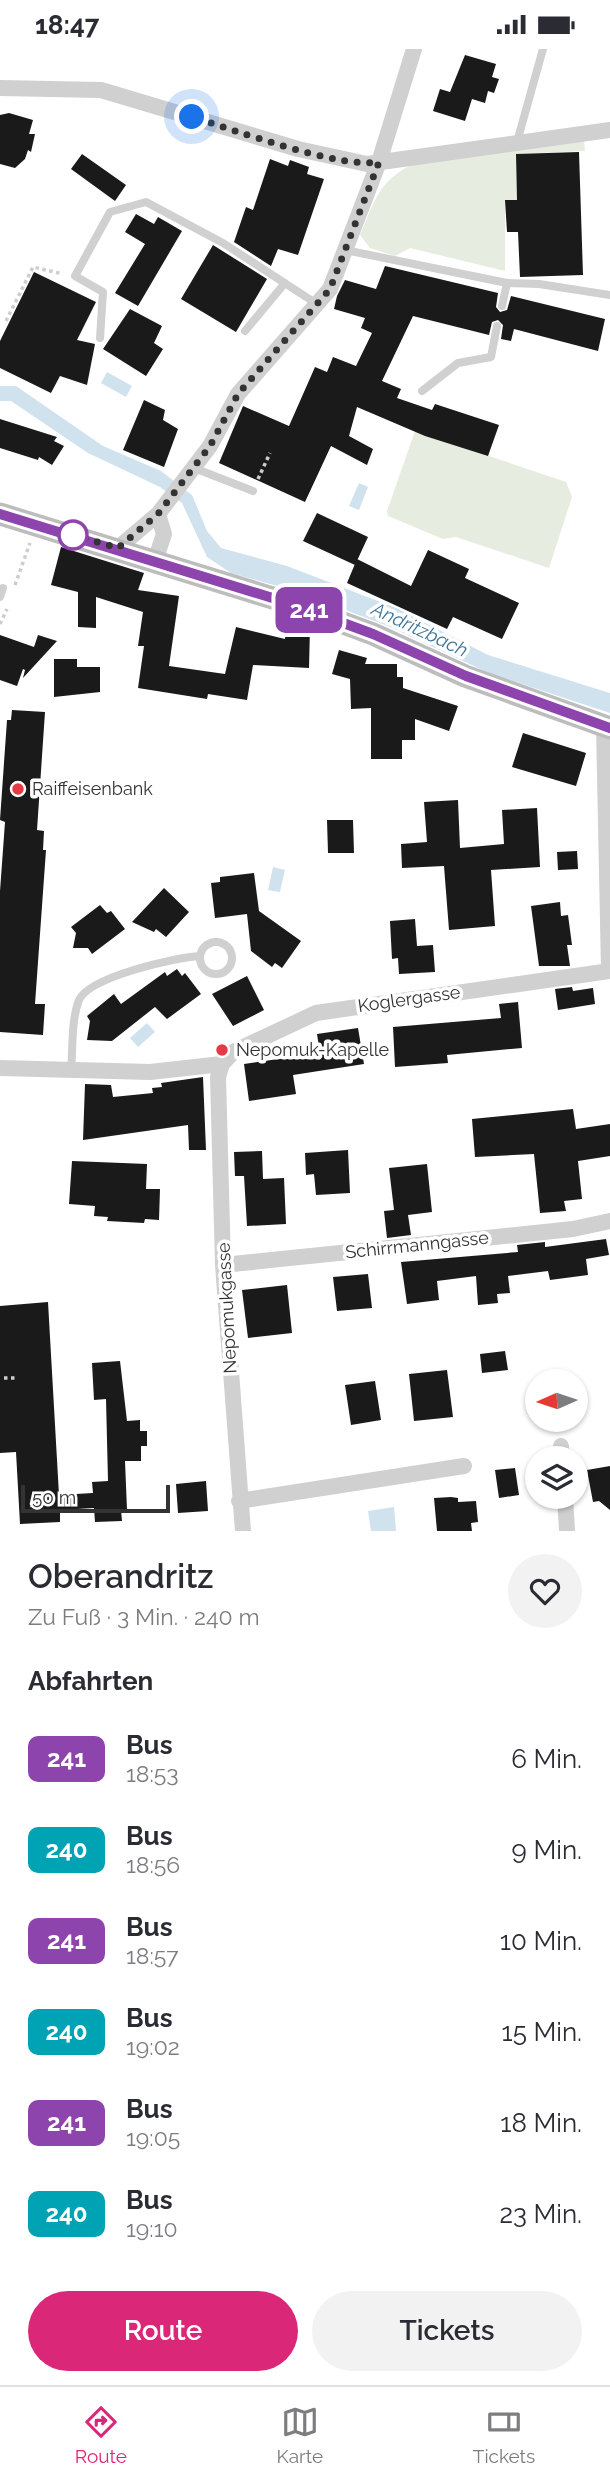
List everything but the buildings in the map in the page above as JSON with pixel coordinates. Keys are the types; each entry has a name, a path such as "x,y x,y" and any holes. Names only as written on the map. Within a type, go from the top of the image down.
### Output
{"street":[{"path":"118,548 158,514 191,472 238,394 330,289 379,162 414,49"},
{"path":"0,88 101,90 298,149 367,164 610,130"},
{"path":"0,514 118,548 361,629 466,676 607,727 609,971"},
{"path":"155,561 164,534 158,514"},
{"name":"Koglergasse","path":"0,1068 71,1072 150,1072 222,1064 233,1052 316,1013 609,971"},
{"name":"Nepomukgasse","path":"222,1064 218,1077 223,1265 243,1531"},
{"name":"Schirrmanngasse","path":"223,1265 572,1229 610,1221"},
{"path":"239,1501 464,1467"},
{"path":"566,1509 567,1531"}],"lane":[{"path":"517,142 542,49"},
{"path":"100,338 103,292 75,276 110,212 146,202 223,243 317,304"},
{"path":"345,250 507,283 538,283 610,295"},
{"path":"245,331 285,283"},
{"path":"502,306 507,283"},
{"path":"422,391 458,363 491,357 497,326"},
{"path":"191,472 253,491"},
{"path":"220,943 229,948 232,964 220,974 210,974 202,966 200,956 205,946 220,943"},
{"path":"71,1072 79,1001 85,991 102,982 167,961 200,956"}],"path":[{"path":"6,321 33,267 75,276"},
{"path":"253,491 270,453"},
{"path":"4,1378 16,1378"}],"shaded area":[{"path":"584,140 585,151 516,154 517,200 505,201 505,271 410,248 395,256 370,248 360,235 379,193 392,177 413,164"},
{"path":"415,431 566,482 572,497 549,568 456,537 443,539 388,516 387,511"}],"water":[{"path":"107,372 132,386 126,397 101,383"},
{"name":"Andritzbach","path":"0,386 16,386 103,446 161,471 192,495 207,531 221,548 287,566 396,608 488,655 610,693 610,713 491,674 388,626 292,590 231,573 207,557 182,503 160,487 88,453 11,401 0,401"},
{"path":"359,483 368,487 359,510 349,506"},
{"path":"273,867 285,870 280,892 268,890"},
{"path":"147,1023 155,1032 138,1047 130,1038"},
{"path":"394,1507 396,1531 371,1531 368,1511"}],"bus line":[{"name":"241","path":"0,514 118,548 292,604 373,634 466,676 610,728"}],"place":[{"name":"Raiffeisenbank","path":"18,789"},
{"name":"Nepomuk-Kapelle","path":"222,1050"}],"route":[{"path":"73,535 118,548 158,514 210,446 238,394 330,289 379,162 367,164 298,149 192,117"}]}
